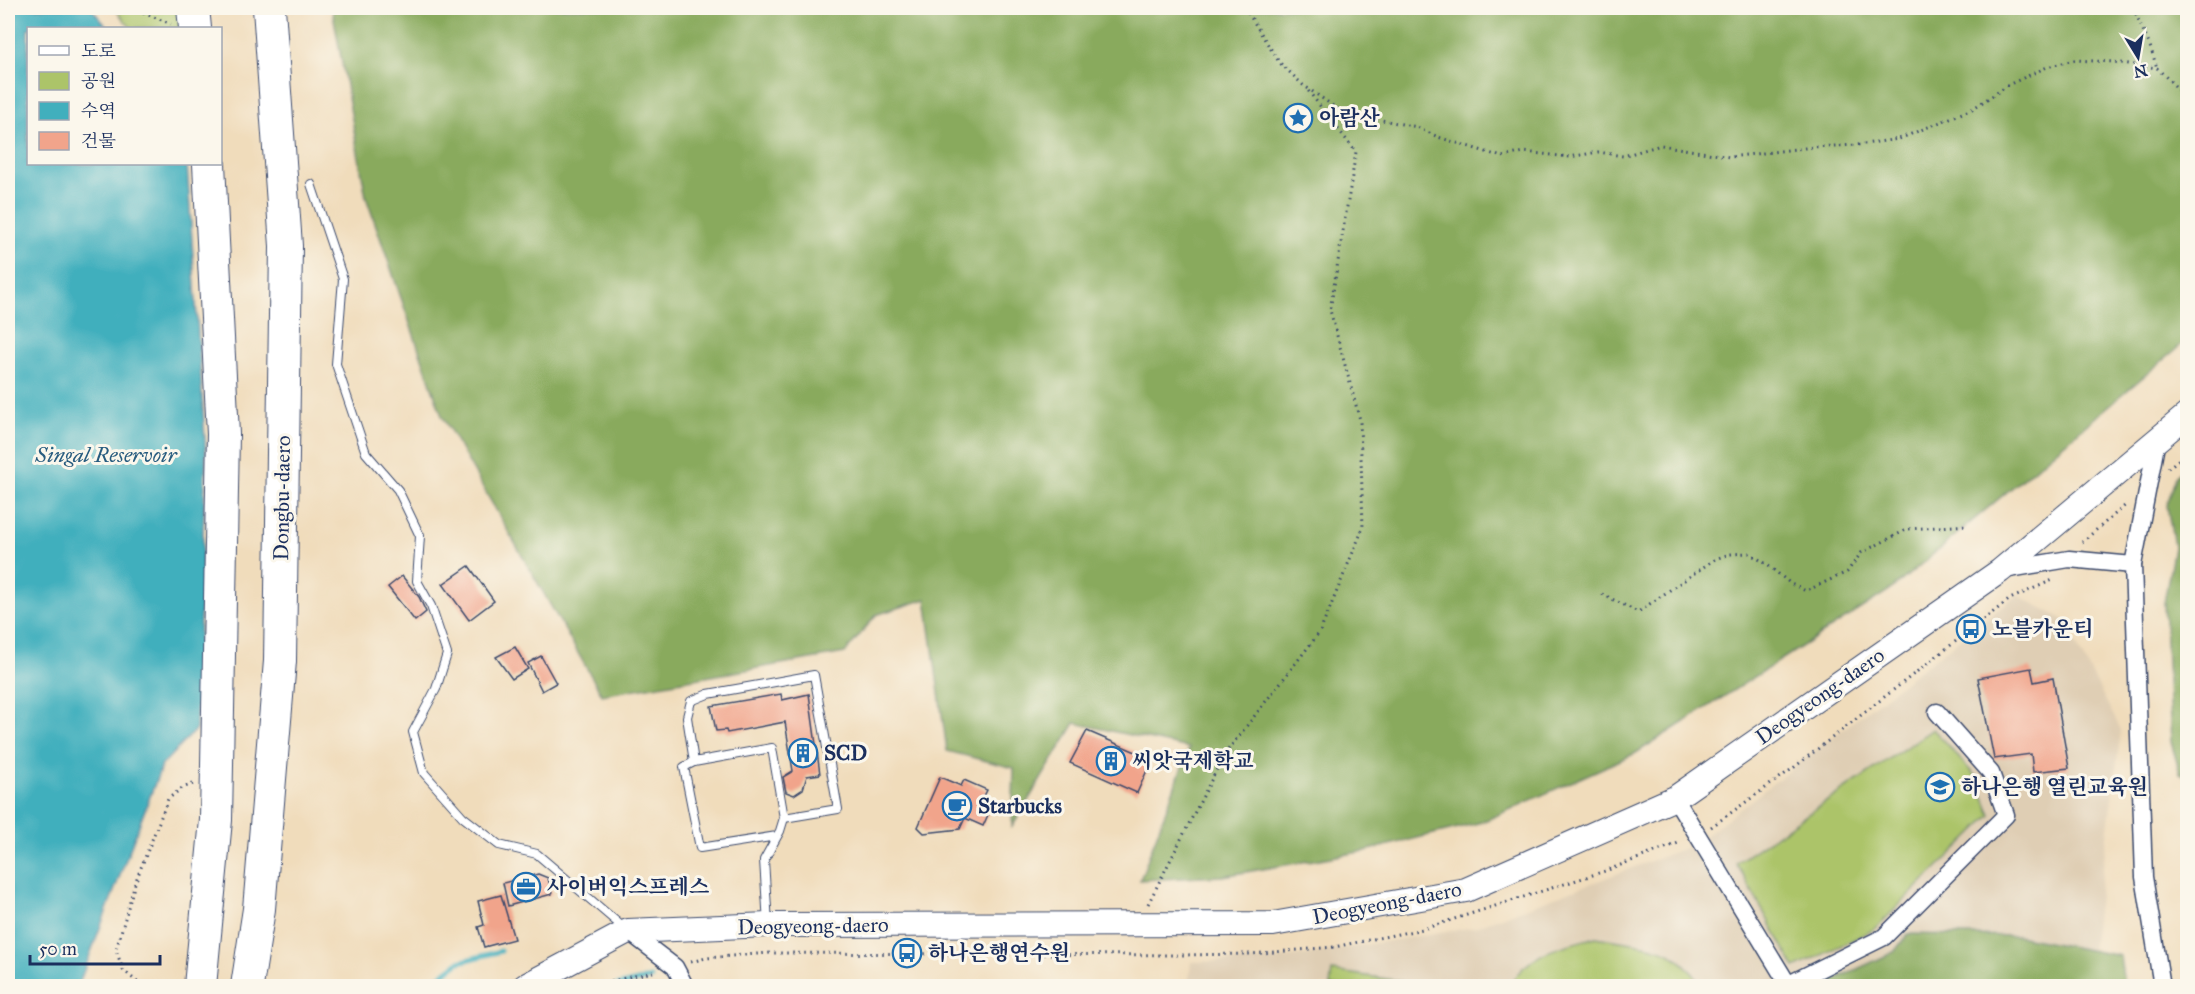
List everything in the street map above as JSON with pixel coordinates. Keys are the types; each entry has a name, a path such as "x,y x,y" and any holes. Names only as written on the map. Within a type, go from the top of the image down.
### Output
{"highway":[{"path":"192,8 195,27"},
{"name":"Dongbu-daero","path":"247,987 259,909 280,661 286,246 269,8"},
{"path":"201,987 216,820 223,434 209,165"}],"main road":[{"name":"Deogyeong-daero","path":"525,987 628,931 768,925 1273,924 1466,890 1675,798 2000,571 2187,414"}],"street":[{"path":"2157,440 2133,565 2144,877 2162,987"},
{"path":"2000,571 2069,560 2133,565"},
{"path":"1675,798 1789,985 1884,938 2006,815 1990,773 1937,712"},
{"path":"628,931 675,967 685,987"}],"lane":[{"path":"311,184 343,279 336,364 366,453 398,490 420,536 417,581 431,606 447,654 436,690 413,732 424,773 462,817 499,845 537,854 628,931"},
{"path":"694,762 687,717 691,700 708,694 814,675 838,809 784,818"},
{"path":"768,925 764,860 777,836 784,818 772,748 694,762 684,767 700,848 777,836"}],"path":[{"path":"132,8 175,27"},
{"path":"1138,924 1224,755 1320,632 1363,528 1360,420 1330,310 1356,152 1303,85 1279,62 1245,8"},
{"path":"2135,8 2157,68 2187,99"},
{"path":"1303,85 1342,112 1417,127 1438,137 1502,157 1524,152 1570,157 1598,152 1623,156 1661,146 1730,157 1899,139 1972,109 2010,84 2047,67 2073,60 2114,62 2157,68"},
{"path":"600,987 620,979 706,958 770,953 1180,955 1250,954 1334,946 1424,929 1605,871 1698,836 1792,769 2010,599 2054,580 2076,547 2187,452"},
{"path":"1602,594 1638,612 1715,559 1730,554 1749,553 1766,563 1791,584 1806,591 1847,572 1861,553 1908,529 1968,525"},
{"path":"142,987 123,970 116,950 139,873 168,799 182,788 198,783"}],"shaded area":[{"name":"하나은행 열린교육원","path":"2017,595 2063,619 2121,730 2092,950 2018,936 1895,952 1823,986 1188,986 1191,962 1279,959 1475,927 1693,845"}],"green space":[{"path":"114,8 179,8 181,27 130,27"},
{"path":"332,8 2187,8 2187,340 1893,588 1636,753 1482,822 1365,851 1223,876 1140,880 1189,748 1075,723 1012,827 1014,768 947,751 926,599 876,615 845,653 602,695 442,416 366,197"},
{"path":"2187,466 2187,776 2180,773 2171,742 2164,603 2174,547 2167,505 2176,476"},
{"path":"1933,729 1976,777 1991,815 1875,929 1795,968 1736,863"},
{"path":"1908,934 2017,936 2120,956 2124,986 1821,986 1894,952"},
{"path":"1596,937 1644,945 1669,953 1679,959 1702,986 1509,986 1526,965 1535,958 1558,948"},
{"path":"1332,971 1401,981 1401,986 1330,986"}],"water":[{"name":"Singal Reservoir","path":"8,8 91,8 107,27 27,27 27,165 187,165 206,455 196,729 162,765 78,986 8,986"}],"building":[{"path":"469,566 494,601 469,620 443,584"},
{"path":"402,576 419,597 426,612 415,621 388,587"},
{"path":"515,647 528,669 512,679 496,657"},
{"path":"541,656 556,683 542,691 528,663"},
{"path":"2031,668 2034,682 2053,678 2069,768 2033,772 2031,754 1994,759 1978,678"},
{"name":"SCD","path":"781,694 782,700 809,694 820,774 807,776 803,789 794,795 786,792 783,777 793,771 785,722 727,733 726,730 716,731 711,706"},
{"name":"씨앗국제학교","path":"1087,731 1152,759 1137,793 1070,763"},
{"name":"Starbucks","path":"940,777 961,786 964,780 987,790 980,804 991,808 983,826 965,818 960,829 924,833 918,827"},
{"path":"538,874 548,878 552,894 508,906 503,883"},
{"path":"501,895 514,939 484,947 478,927 484,925 478,901"}],"waterway":[{"path":"427,986 459,962 501,951"},
{"path":"616,986 651,978"}],"place":[{"name":"아람산","path":"1298,118"},
{"name":"노블카운티","path":"1971,629"},
{"name":"SCD","path":"803,753"},
{"name":"씨앗국제학교","path":"1111,761"},
{"name":"하나은행 열린교육원","path":"1940,787"},
{"name":"Starbucks","path":"957,806"},
{"name":"사이버익스프레스","path":"526,887"},
{"name":"하나은행연수원","path":"907,953"}]}
